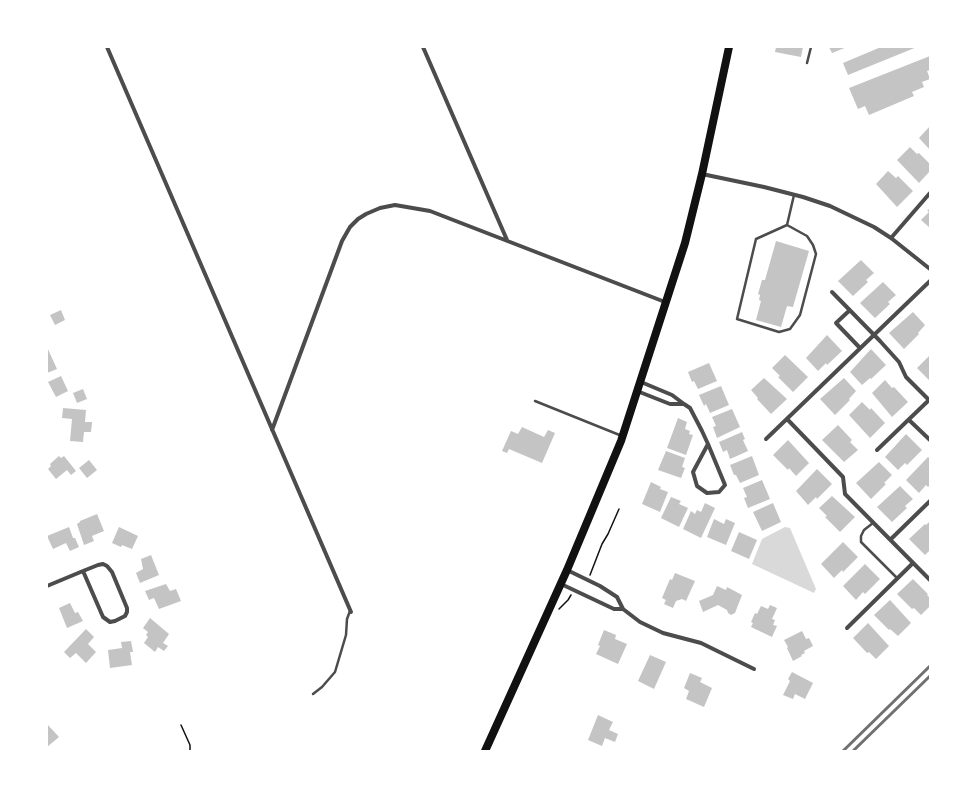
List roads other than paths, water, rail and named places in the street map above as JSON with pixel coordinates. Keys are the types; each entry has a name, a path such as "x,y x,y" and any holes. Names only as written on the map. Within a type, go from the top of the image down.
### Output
{"main road":[{"path":"485,751 561,584 622,436 682,253 702,174 729,47"}],"street":[{"path":"107,47 351,611"},
{"path":"423,47 507,240"},
{"path":"702,174 794,195 848,213 874,226 930,268"},
{"path":"891,238 930,192"},
{"path":"272,430 342,241 350,227 358,219 380,208 395,205 430,212 507,240 665,302"},
{"path":"766,439 930,281"},
{"path":"832,292 880,341 899,362 906,377 930,400 877,450"},
{"path":"850,310 836,323 860,348"},
{"path":"640,382 672,395 690,408 708,444 725,485 719,492 707,493 697,486 693,472 708,444"},
{"path":"637,391 670,404 684,404"},
{"path":"787,419 843,477 845,494 930,580"},
{"path":"909,420 930,440"},
{"path":"891,539 930,500"},
{"path":"847,628 913,563"},
{"path":"47,586 83,571 98,565 103,564 112,572 127,608 125,616 115,622 105,620 83,571"},
{"path":"567,570 617,597 623,608 640,622 663,633 702,642 754,669"},
{"path":"561,584 614,609 623,608"}],"lane":[{"path":"807,63 811,47"},
{"path":"787,225 794,195"},
{"path":"787,225 807,236 814,245 816,254 800,315 790,329 779,332 737,319 756,239 787,225"},
{"path":"534,401 622,436"},
{"path":"873,523 864,530 861,536 861,542 898,578"},
{"path":"312,694 322,687 335,672 346,635 347,619 351,611"}],"railway":[{"path":"843,751 930,666"},
{"path":"853,751 930,676"}]}
